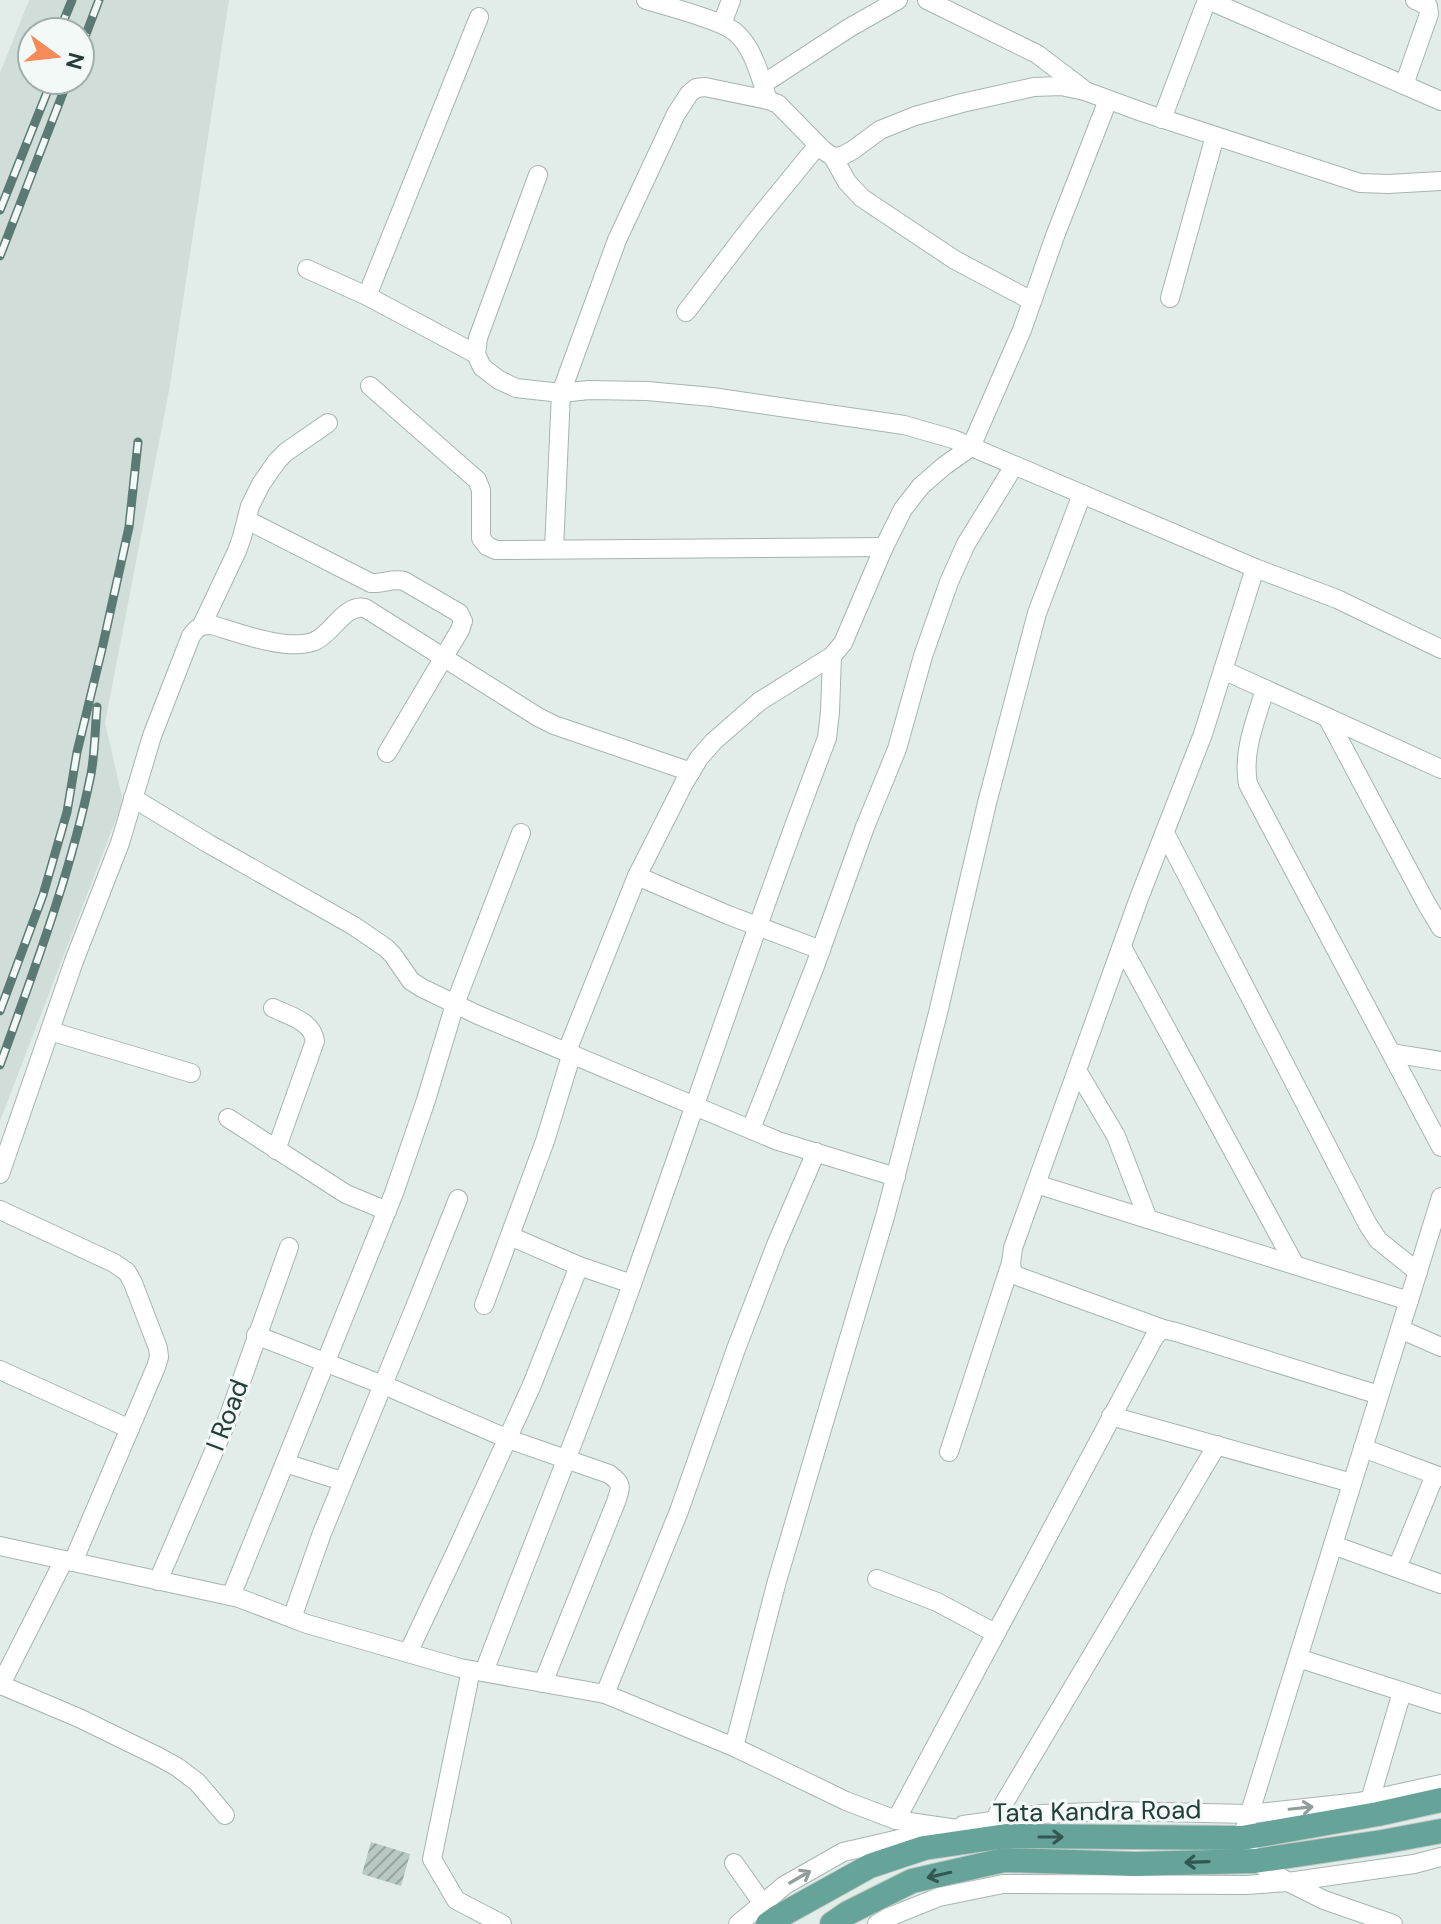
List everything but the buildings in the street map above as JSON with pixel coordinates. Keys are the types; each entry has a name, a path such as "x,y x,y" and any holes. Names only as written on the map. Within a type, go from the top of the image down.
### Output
{"main road":[{"name":"Tata Kandra Road","path":"770,1915 870,1866 1000,1828 1242,1838 1441,1800"},
{"name":"Tata Kandra Road","path":"832,1924 912,1881 1004,1860 1135,1864 1255,1861 1441,1831"}],"street":[{"path":"646,0 735,31 748,48 765,92 833,157 847,182 862,198 955,260 1032,301"},
{"path":"722,24 731,0"},
{"path":"554,549 561,393 617,240 676,114 696,88 765,92 849,28 898,0"},
{"path":"927,0 1037,54 1085,91"},
{"path":"1162,119 1208,0 1441,101"},
{"path":"1404,85 1429,14 1428,6 1415,0"},
{"path":"367,296 479,17"},
{"path":"833,157 842,156 880,130 915,116 1034,87 1061,86 1085,91 1360,183 1441,181"},
{"path":"484,1305 545,1141 570,1052 637,876 699,758 760,701 832,656 843,643 903,509 921,486 971,447 1022,330 1108,100"},
{"path":"1170,298 1215,136"},
{"path":"686,312 818,145"},
{"path":"538,175 478,338 476,354 482,367 499,380 516,388 561,393 633,391 712,397 904,425 953,439 1255,568 1337,599 1441,649"},
{"path":"307,269 367,296 476,354"},
{"path":"370,386 477,480 481,490 481,538 487,546 496,550 884,547"},
{"path":"202,625 237,551 254,494 286,452 328,423"},
{"path":"751,1129 897,749 923,656 949,582 966,544 1014,466"},
{"path":"734,1747 777,1581 896,1177 987,803 1037,613 1082,494"},
{"path":"247,520 371,583 396,579 404,581 459,613 463,621 460,630 387,753"},
{"path":"949,1452 1011,1263 1013,1248 1203,734 1255,568"},
{"path":"0,1174 74,961 120,843 152,736 195,629 212,625 271,642 303,643 315,641 324,635 358,606 365,608 517,705 554,725 691,772"},
{"path":"502,1924 456,1900 432,1859 478,1671 567,1459 827,738 832,656"},
{"path":"1223,670 1441,769"},
{"path":"1265,689 1246,753 1248,784 1441,1147"},
{"path":"1327,717 1441,928"},
{"path":"133,798 354,926 386,948 411,981 455,1004 778,1141 896,1177"},
{"path":"231,1596 387,1211 426,1100 455,1004 521,833"},
{"path":"1165,833 1367,1223 1378,1240 1418,1272"},
{"path":"637,876 821,950"},
{"path":"1122,947 1295,1265"},
{"path":"273,1008 309,1026 315,1041 276,1150"},
{"path":"50,1031 191,1073"},
{"path":"1391,1053 1441,1061"},
{"path":"1078,1072 1116,1136 1148,1219"},
{"path":"228,1118 346,1194 387,1211"},
{"path":"605,1694 679,1511 776,1245 816,1152"},
{"path":"1036,1184 1409,1301"},
{"path":"1393,1924 1324,1900 1288,1882 1255,1861 1242,1838 1441,1197"},
{"path":"292,1618 342,1481 458,1199"},
{"path":"0,1210 127,1272 159,1357 130,1429 68,1561 0,1685 79,1718 177,1767 197,1782 225,1815"},
{"path":"510,1236 579,1266 632,1284"},
{"name":"I Road","path":"158,1581 227,1421 289,1247"},
{"path":"1011,1263 1013,1274 1163,1329 1379,1395"},
{"path":"408,1653 531,1387 579,1266"},
{"path":"896,1820 1111,1416 1155,1336 1163,1329"},
{"path":"1400,1329 1441,1347"},
{"path":"256,1335 508,1439 609,1474 619,1481 620,1488 543,1683"},
{"path":"0,1370 130,1429"},
{"path":"1111,1416 1352,1483"},
{"path":"1000,1828 1217,1445"},
{"path":"1363,1448 1438,1476 1397,1568"},
{"path":"285,1463 342,1481"},
{"path":"1333,1545 1441,1584"},
{"path":"0,1546 231,1596 292,1618 478,1671 605,1694 734,1747 846,1801 896,1820 945,1828 1000,1828 1042,1814 1117,1811 1249,1814 1370,1800 1441,1784"},
{"path":"877,1579 937,1602 995,1633"},
{"path":"1298,1658 1441,1704"},
{"path":"1370,1800 1402,1692"},
{"path":"738,1924 770,1915 785,1885 843,1852 945,1828"},
{"path":"877,1924 939,1897 1003,1884 1246,1885 1414,1864 1441,1857"},
{"path":"734,1863 770,1915"}],"shaded area":[{"path":"29,0 229,0 170,385 105,723 123,801 0,1121 0,73 16,33 16,96 96,96 96,16 23,16"}],"railway":[{"path":"66,16 72,0"},
{"path":"93,16 99,0"},
{"path":"0,210 46,96"},
{"path":"0,256 62,96"},
{"path":"0,1011 43,895 67,812 77,752 129,527 138,442"},
{"path":"0,1065 51,921 73,848 91,774 97,707"}]}
